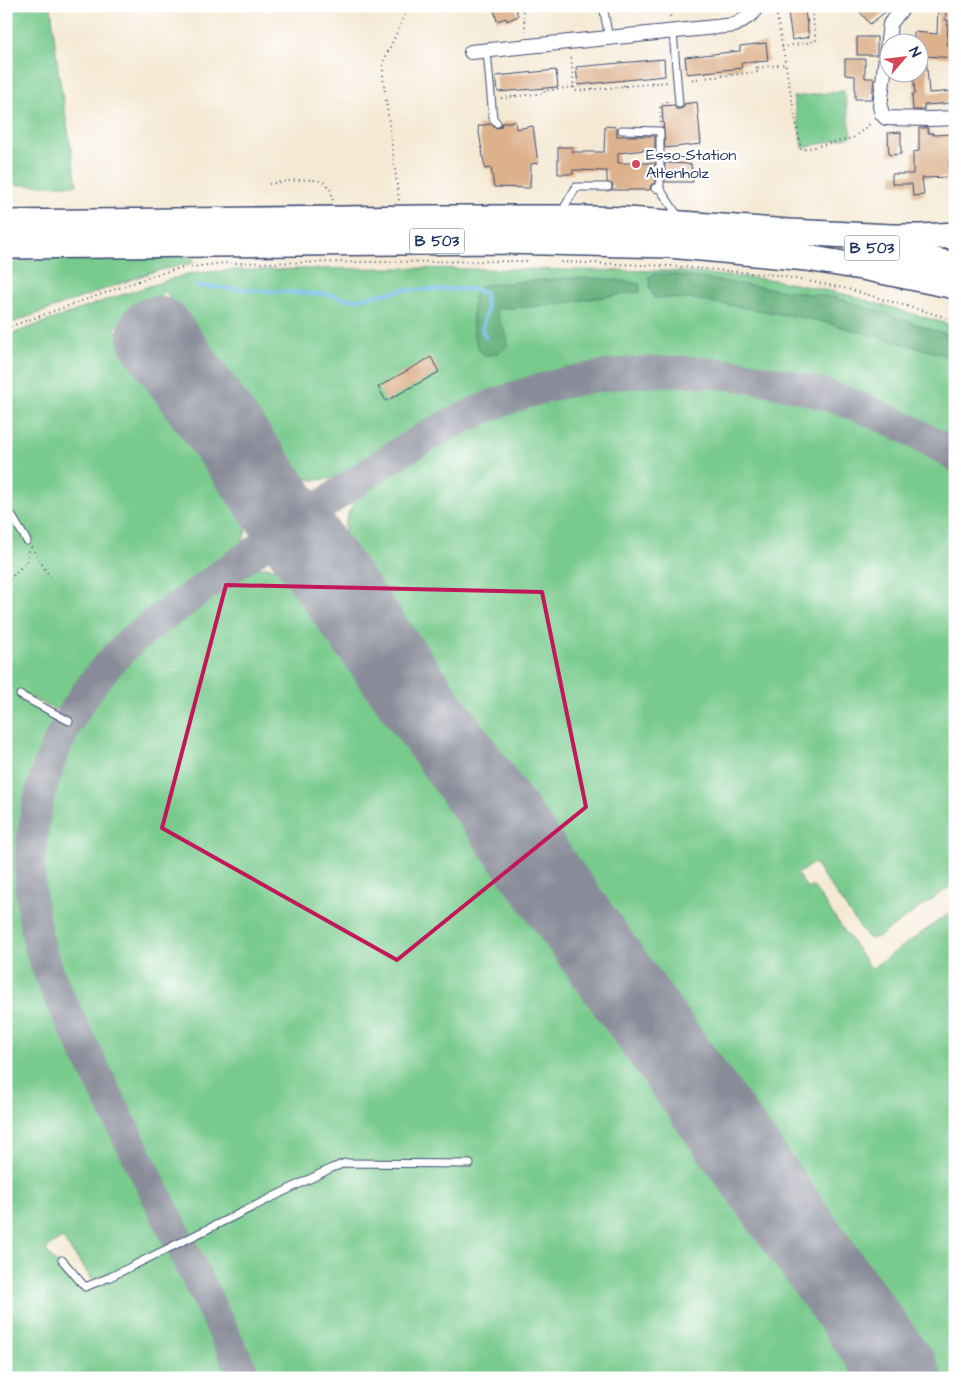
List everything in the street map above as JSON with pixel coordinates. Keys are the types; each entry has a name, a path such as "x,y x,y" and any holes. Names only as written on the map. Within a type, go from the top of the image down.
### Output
{"highway":[{"name":"B 503","path":"6,223 333,219 557,218 628,220 789,232 955,265"},
{"path":"789,232 922,238 955,235"},
{"name":"B 503","path":"6,246 497,241 660,244 807,258 885,271 955,286"}],"street":[{"path":"472,52 735,25 753,13 755,6"},
{"path":"904,6 890,24 880,106 882,114 886,118 955,118"}],"lane":[{"path":"603,6 609,39"},
{"path":"673,32 679,102"},
{"path":"487,50 493,118 497,123"},
{"path":"622,130 660,131 657,189 682,223"},
{"path":"557,218 576,187 608,188"},
{"path":"6,506 28,541"},
{"path":"20,695 69,721"},
{"path":"62,1260 84,1287 110,1277 345,1163 470,1164"}],"path":[{"path":"399,200 383,77 383,63 409,6"},
{"path":"522,6 527,46"},
{"path":"775,6 801,150 853,138 882,114"},
{"path":"782,46 816,41 811,6"},
{"path":"806,21 813,20"},
{"path":"571,58 574,91 757,72 756,62"},
{"path":"757,68 785,64"},
{"path":"729,69 730,75"},
{"path":"705,72 706,77"},
{"path":"651,77 652,83"},
{"path":"623,80 624,86"},
{"path":"592,83 593,90"},
{"path":"491,99 545,93 544,89 574,87"},
{"path":"514,96 515,91"},
{"path":"660,131 660,106 664,102 679,102"},
{"path":"269,184 313,180 324,182 329,187 332,195 333,219"},
{"path":"6,328 177,268 223,264 530,261"},
{"path":"558,262 671,266 775,275 844,288 955,320"},
{"path":"28,541 50,577"},
{"path":"6,583 27,561 29,552 28,541"}],"highlighted area":[{"path":"226,585 542,592 586,807 397,960 162,828"}],"green space":[{"path":"6,6 51,6 58,69 77,185 6,185"},
{"path":"844,91 852,136 803,148 793,97"},
{"path":"188,252 195,262 152,272 6,325 6,261"},
{"path":"394,268 670,271 775,280 844,294 955,326 955,441 895,407 828,380 746,361 682,358 605,361 527,380 468,399 384,445 343,474 329,479 313,480 297,477 165,291 114,328 246,513 247,524 243,539 236,552 172,596 126,632 98,660 63,709 53,709 20,692 17,697 53,716 56,721 38,763 27,798 21,855 21,897 25,924 38,975 166,1241 164,1247 104,1277 96,1279 91,1278 62,1238 46,1249 50,1257 59,1264 81,1291 101,1284 166,1251 172,1253 233,1378 6,1378 6,336 106,300 187,274 233,270"},
{"path":"654,274 670,274 838,298 955,337 955,358 816,320 692,299 654,298 650,288 649,277"},
{"path":"566,278 630,282 639,284 640,292 550,305 496,308 508,345 501,352 486,356 480,351 476,344 473,326 475,289 485,285"},
{"path":"680,385 725,387 777,394 833,411 903,440 955,473 955,883 880,936 869,939 814,863 797,874 808,889 813,886 871,969 955,909 955,1378 941,1378 346,547 345,524 349,511 362,493 457,435 519,409 558,398 619,389"},
{"path":"265,567 279,569 289,574 863,1378 259,1378 62,977 46,909 43,844 47,811 56,780 69,748 101,690 140,649 211,594 243,574"}],"building":[{"path":"493,6 515,6 518,16 507,21 506,18 497,21"},
{"path":"787,6 804,6 809,37 792,40"},
{"path":"867,6 893,6 870,24 860,12"},
{"path":"938,6 947,6 945,20 948,20 947,45 955,46 955,58 928,56 928,33 937,34"},
{"path":"857,37 877,37 877,55 857,55"},
{"path":"766,43 768,61 741,63 742,68 687,74 685,57 740,51 740,46"},
{"path":"664,59 665,76 578,85 576,67"},
{"path":"845,59 865,59 865,78 874,78 872,99 855,99 855,76 845,75"},
{"path":"556,70 558,87 498,92 496,76"},
{"path":"928,81 929,93 955,91 955,103 924,105 924,110 913,110 912,94 915,94 914,82"},
{"path":"697,102 701,144 665,148 662,106 674,105 676,109 680,109 684,107 684,104"},
{"path":"515,121 516,129 533,126 538,163 531,164 530,188 494,187 491,168 485,169 478,126 490,124 497,128 501,127 502,123"},
{"path":"605,126 617,127 617,136 655,136 655,149 618,153 618,163 655,163 655,183 651,185 650,190 612,190 613,185 607,182 607,171 573,170 573,174 558,174 558,147 573,147 572,152 604,152"},
{"path":"919,128 928,128 928,133 933,133 933,135 955,134 955,160 949,160 950,177 922,178 924,195 913,196 912,184 892,184 892,174 913,174 913,152 919,151"},
{"path":"901,132 901,154 889,155 888,133"},
{"path":"665,163 691,164 693,182 665,182"},
{"path":"431,357 439,372 386,401 378,387"}],"waterway":[{"path":"197,286 331,295 354,300 403,290 475,289 485,293 487,309 482,329 485,337"}],"taxiway":[{"path":"331,573 318,547 314,529 318,512 324,504 375,468 446,426 526,393 588,378 651,372 714,373 777,383 839,400 898,424 955,456"},
{"path":"246,1378 57,993 44,961 34,921 30,880 32,840 39,800 51,761 67,724 89,689 115,657 140,634 267,543 275,540 287,542 305,553 342,594"}],"runway":[{"path":"156,335 903,1378"}],"place":[{"name":"Esso-Station Altenholz","path":"636,164"}]}
